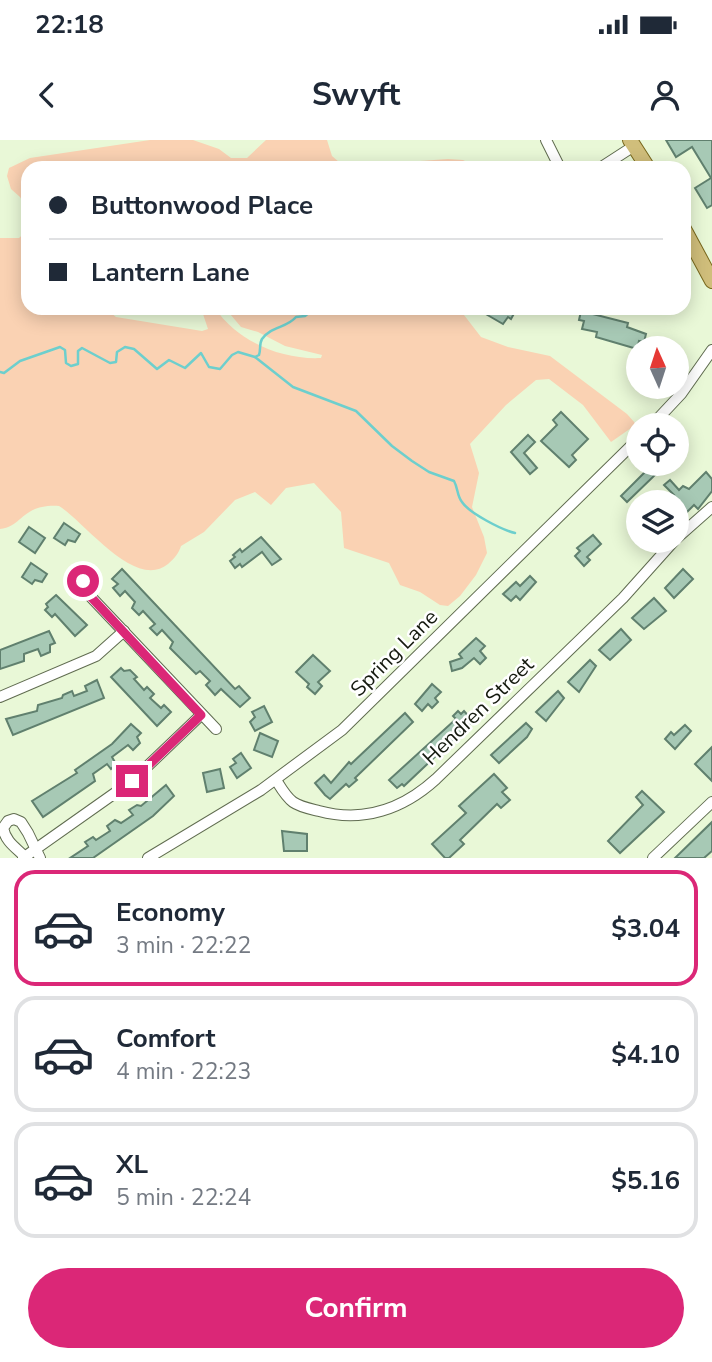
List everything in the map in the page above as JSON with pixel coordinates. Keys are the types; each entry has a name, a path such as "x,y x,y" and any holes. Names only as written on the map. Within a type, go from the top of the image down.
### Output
{"main road":[{"path":"632,143 644,161"},
{"path":"691,242 712,281"}],"street":[{"path":"546,140 556,161"},
{"path":"609,161 632,143"},
{"path":"663,413 681,394 712,350"},
{"name":"Spring Lane","path":"148,858 276,780 357,717 626,451"},
{"name":"Hendren Street","path":"689,528 712,507"},
{"name":"Hendren Street","path":"276,780 289,798 298,805 340,815 377,813 417,796 631,590 664,553"},
{"path":"81,572 91,597 216,729"},
{"path":"0,697 96,656 124,631"},
{"path":"30,856 132,781 201,715"},
{"path":"653,858 712,802"}],"shaded area":[{"path":"150,140 193,140 219,149 231,158 247,158 266,140 327,140 332,156 338,161 24,161"},
{"path":"448,159 465,161 420,161"},
{"path":"21,162 21,199 11,189 7,176 9,168"},
{"path":"21,236 21,315 114,315 202,331 208,329 203,315 220,315 235,330 261,346 291,356 321,358 322,355 285,346 258,332 241,327 231,315 464,315 481,337 508,347 550,356 626,413 626,432 611,442 583,405 549,379 536,380 506,405 470,444 479,473 472,507 484,537 487,553 476,575 460,596 448,606 440,605 420,592 400,585 389,563 344,548 341,512 314,483 286,488 271,505 255,492 235,500 204,532 181,546 168,564 155,570 141,569 126,562 59,506 37,508 14,524 0,529 0,238"}],"building":[{"path":"666,140 712,140 712,205 707,208 695,188 711,178 692,147 676,157"},
{"path":"487,315 513,315 503,324"},
{"path":"580,315 597,315 628,323 627,327 646,334 626,336 626,346 596,337 597,332 582,329 584,321 579,320"},
{"path":"561,412 588,439 572,455 576,460 569,467 541,441 557,425 553,420"},
{"path":"528,435 535,442 524,453 537,468 530,474 511,452"},
{"path":"706,472 712,479 712,491 698,509 694,505 689,510 689,490 679,490 683,486 689,489"},
{"path":"641,476 654,476 639,490 627,490"},
{"path":"670,480 679,490 669,490 664,485"},
{"path":"64,523 80,534 75,542 68,540 65,545 54,538"},
{"path":"29,527 45,538 35,553 19,542"},
{"path":"593,535 601,544 587,557 590,560 584,566 575,556 580,551 577,548"},
{"path":"261,537 281,559 272,565 262,552 242,567 240,564 235,568 230,561 235,557 233,555 240,549 242,552"},
{"path":"31,563 47,574 42,582 35,580 32,584 22,577"},
{"path":"122,569 235,689 239,686 250,698 240,707 221,689 215,695 206,685 210,681 200,671 196,674 170,648 173,642 162,630 157,635 150,628 155,624 143,611 139,615 132,608 135,602 125,591 120,596 113,588 118,584 112,579"},
{"path":"683,569 693,579 674,598 665,588"},
{"path":"530,576 536,582 520,600 516,596 511,601 503,594 516,582 520,586"},
{"path":"56,595 87,625 75,636 55,614 52,617 45,610 48,607 46,604"},
{"path":"654,598 666,611 644,629 632,618"},
{"path":"621,629 631,640 610,660 599,650"},
{"path":"49,631 55,643 50,645 50,652 41,656 38,649 24,654 24,661 0,669 0,650"},
{"path":"476,638 485,646 480,651 486,658 480,664 474,658 462,668 452,671 450,662 462,658 459,654"},
{"path":"313,655 330,671 318,682 322,686 315,694 296,672"},
{"path":"590,660 596,666 579,692 568,682"},
{"path":"121,668 124,671 130,670 144,690 147,687 154,694 150,698 161,708 164,705 171,712 157,726 111,677"},
{"path":"97,680 104,698 13,735 6,719 37,711 38,705 62,698 72,691 74,696 87,691 85,686"},
{"path":"432,684 441,692 435,698 438,702 432,708 428,704 422,711 415,704"},
{"path":"558,691 564,698 546,721 536,712"},
{"path":"264,706 272,722 255,731 250,722 255,717 252,712"},
{"path":"458,711 461,714 464,711 473,721 404,786 402,784 397,788 389,780 456,719 453,716"},
{"path":"405,713 413,722 355,778 357,780 349,787 346,784 330,799 325,795 315,783 324,775 331,783 349,762 351,764"},
{"path":"526,723 532,729 527,737 499,763 491,755"},
{"path":"131,724 141,733 137,737 140,743 133,750 128,745 112,757 116,764 111,769 107,764 93,774 95,781 43,817 32,801 77,773 75,770 112,744"},
{"path":"685,725 691,731 675,749 665,739 671,732 674,735"},
{"path":"260,733 278,741 272,757 254,750"},
{"path":"712,747 712,781 695,764"},
{"path":"241,753 251,768 237,778 230,767 236,763 233,759"},
{"path":"220,769 224,788 207,792 203,773"},
{"path":"494,774 507,788 502,792 510,800 501,808 497,804 460,840 464,844 449,858 445,858 432,844 466,813 459,806"},
{"path":"166,785 174,796 153,816 93,858 70,858 88,846 85,842 93,837 96,840 110,831 107,826 115,820 121,823 133,815 129,810 137,805 141,806"},
{"path":"642,791 664,812 620,853 608,841 643,805 636,797"},
{"path":"712,822 712,851 704,858 675,858"},
{"path":"282,831 307,834 307,851 284,851"}],"waterway":[{"path":"0,372 4,373 20,361 60,347 65,350 66,363 71,366 78,364 78,351 82,348 110,363 116,362 117,352 125,347 134,349 157,369 169,360 185,368 201,353 209,367 220,369 238,352 255,357 259,355 261,341 266,335 296,317 306,315"},
{"path":"255,357 293,387 356,411 392,446 412,461 429,472 454,481 460,500 471,511 494,525 515,533"}],"route":[{"path":"83,581 91,597 201,715 132,781"}]}
